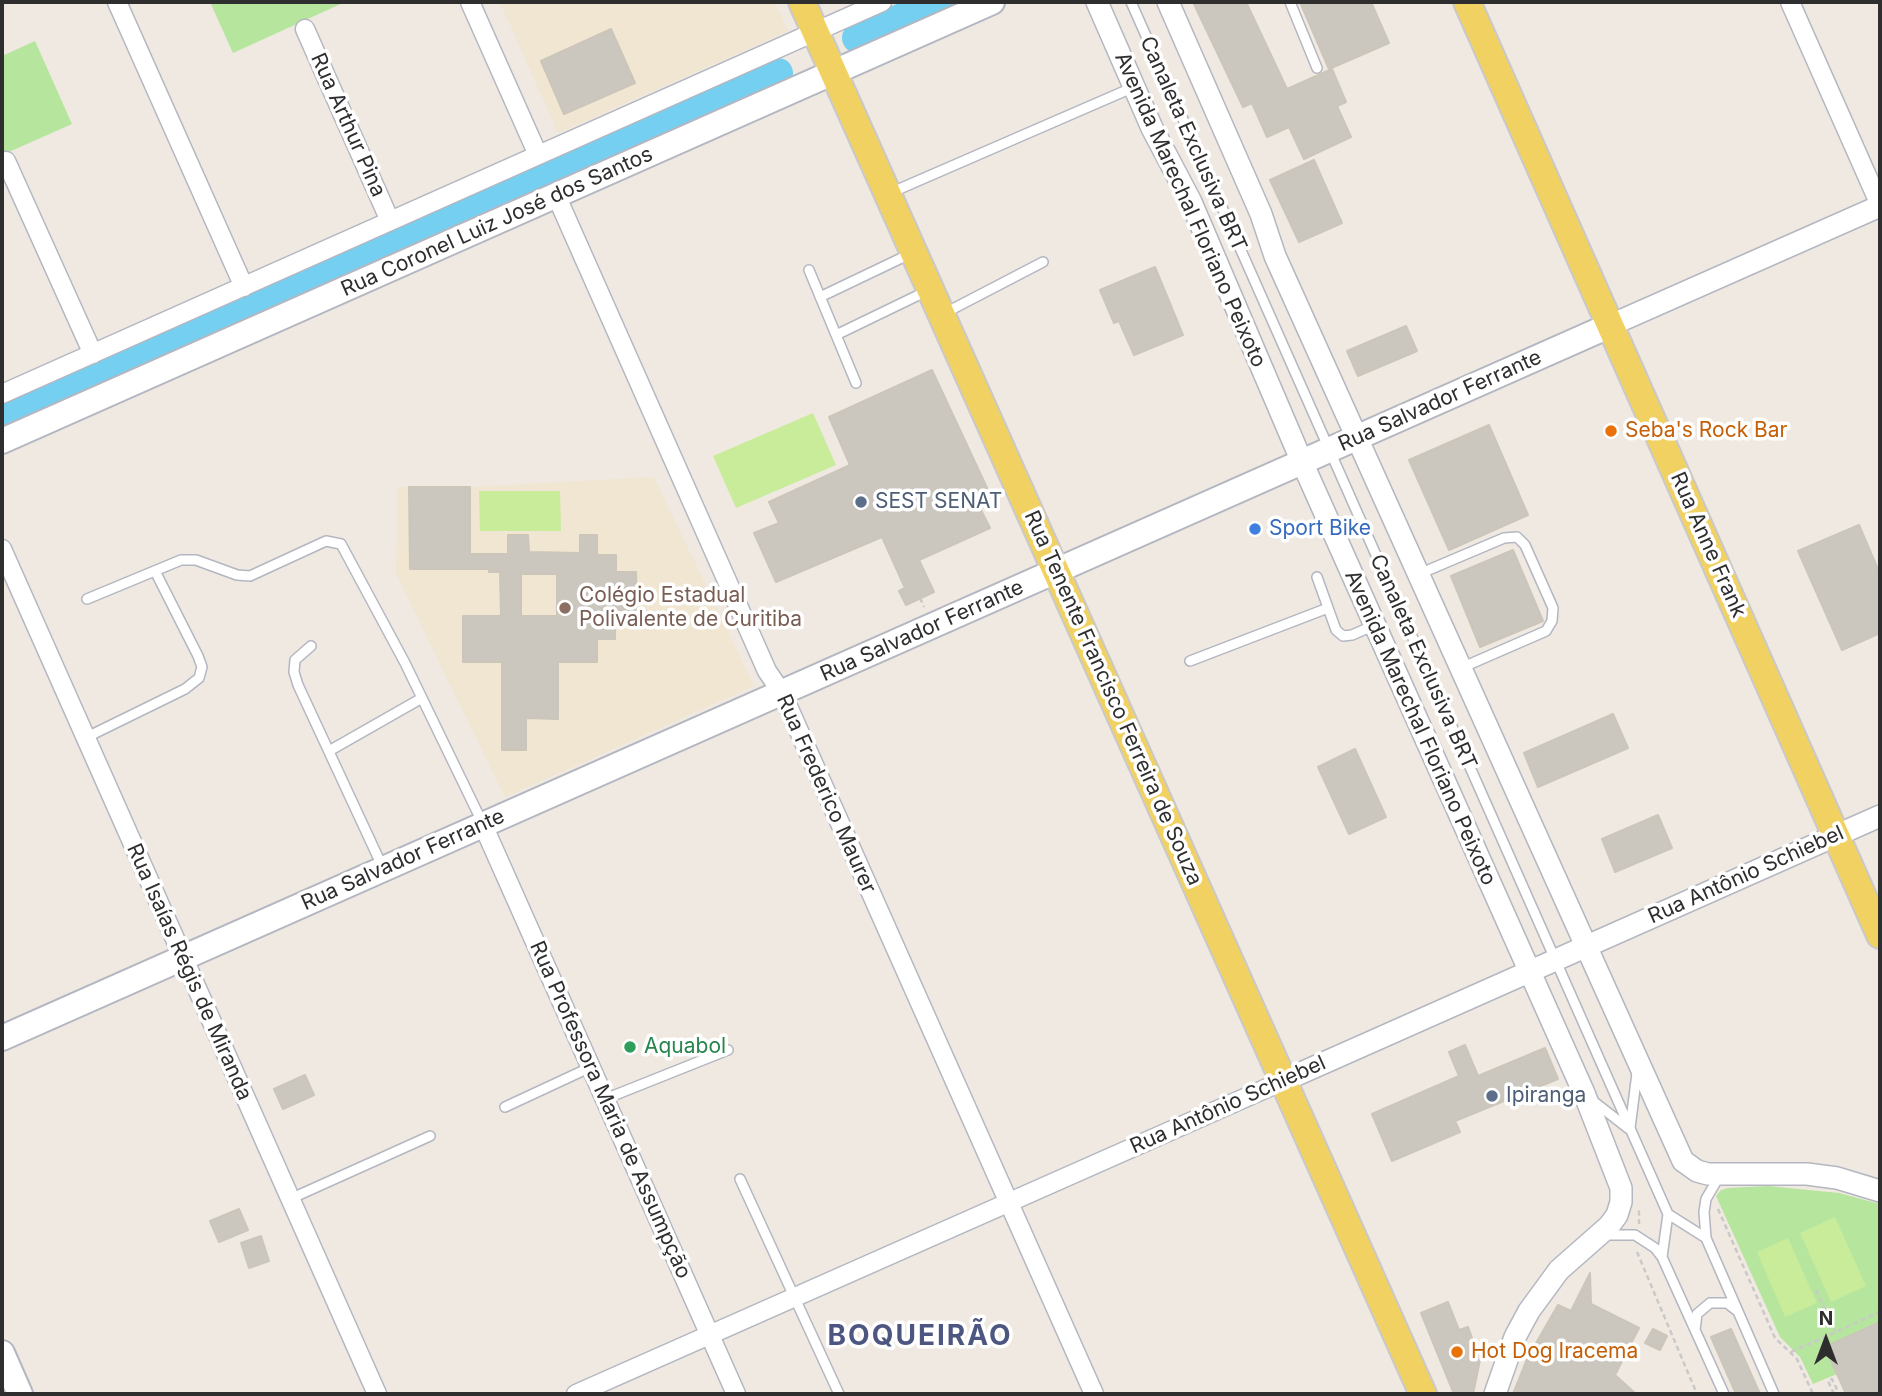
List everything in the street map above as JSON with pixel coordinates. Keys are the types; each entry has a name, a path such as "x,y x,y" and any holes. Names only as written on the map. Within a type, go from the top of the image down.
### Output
{"main road":[{"name":"Rua Tenente Francisco Ferreira de Souza","path":"802,2 1423,1394"},
{"name":"Rua Coronel Luiz José dos Santos","path":"2,441 992,2"},
{"name":"Rua Anne Frank","path":"1467,2 1880,935"},
{"name":"Rua Salvador Ferrante","path":"2,1038 1611,326"},
{"path":"2,1353 20,1394"}],"street":[{"path":"117,2 244,286"},
{"path":"471,2 538,155"},
{"name":"Rua Coronel Luiz José dos Santos","path":"2,394 882,2"},
{"name":"Avenida Marechal Floriano Peixoto","path":"1097,2 1160,143 1191,202 1302,462 1584,1093 1621,1188 1617,1215 1597,1236"},
{"path":"1168,2 1261,215 1275,256 1683,1161 1698,1171 1721,1174 1807,1174 1837,1178 1880,1191"},
{"path":"1790,2 1880,206"},
{"name":"Rua Arthur Pina","path":"305,29 390,221"},
{"path":"6,161 93,354"},
{"name":"Rua Frederico Maurer","path":"556,195 768,671 782,693 1094,1394"},
{"name":"Rua Salvador Ferrante","path":"1611,326 1880,206"},
{"name":"Rua Isaías Régis de Miranda","path":"2,550 377,1394"},
{"name":"Rua Antônio Schiebel","path":"576,1394 1880,816"},
{"name":"Rua Professora Maria de Assumpção","path":"483,825 736,1394"},
{"path":"1496,1394 1515,1338 1529,1311 1559,1270 1597,1236"}],"lane":[{"name":"Canaleta Exclusiva BRT","path":"1130,2 1668,1214"},
{"path":"1290,2 1317,68"},
{"path":"888,194 1134,87"},
{"path":"820,297 914,252"},
{"path":"942,315 1043,262"},
{"path":"809,270 856,383"},
{"path":"836,335 930,289"},
{"path":"1419,574 1504,538 1517,537 1525,545 1553,608 1552,621 1546,631 1461,668"},
{"path":"87,600 181,560 196,560 237,575 250,576 326,541 341,544 405,663 483,825"},
{"path":"85,738 185,689 199,678 202,667 198,656 155,571"},
{"path":"1317,577 1336,630 1343,636 1375,625"},
{"path":"1190,661 1328,608"},
{"path":"310,646 295,660 294,672 383,869"},
{"path":"329,751 422,698"},
{"path":"605,1099 728,1049"},
{"path":"1630,1130 1638,1062"},
{"path":"505,1107 591,1067"},
{"name":"Canaleta Exclusiva BRT","path":"1584,1093 1630,1130"},
{"path":"290,1199 430,1136"},
{"path":"1721,1174 1706,1199 1706,1238 1774,1394"},
{"path":"740,1179 839,1394"},
{"path":"1662,1257 1668,1214 1706,1238"},
{"path":"1597,1236 1620,1233 1635,1235 1655,1248 1662,1257 1724,1394"},
{"path":"1695,1332 1698,1314 1710,1303 1727,1303 1734,1307 1739,1315"}],"path":[{"path":"1717,1207 1775,1338 1797,1359 1813,1394"},
{"path":"1632,1246 1638,1253 1697,1394"},
{"path":"1816,1290 1835,1332"},
{"path":"1790,1352 1880,1312"}],"shaded area":[{"path":"500,2 775,2 788,31 558,133"},
{"name":"Colégio Estadual Polivalente de Curitiba","path":"654,477 754,686 505,797 396,574 398,487 470,487"}],"green space":[{"path":"210,2 345,2 233,53"},
{"path":"35,41 72,124 2,155 2,56"},
{"path":"813,413 836,465 736,508 713,456"},
{"path":"479,491 560,491 561,531 480,531"},
{"path":"1768,1186 1839,1193 1880,1204 1880,1322 1825,1347 1837,1374 1813,1384 1800,1357 1780,1337 1716,1196 1721,1190 1728,1188"},
{"path":"1835,1217 1866,1286 1831,1302 1800,1233"},
{"path":"1788,1238 1817,1303 1785,1317 1757,1252"}],"building":[{"path":"1193,2 1246,2 1287,89 1332,69 1346,102 1337,106 1351,137 1304,159 1289,127 1267,137 1252,103 1243,107"},
{"path":"1300,2 1371,2 1389,43 1329,69"},
{"path":"611,29 635,83 564,114 541,61"},
{"path":"1314,160 1342,223 1299,242 1270,180"},
{"path":"1155,267 1183,335 1134,355 1119,321 1114,323 1100,290"},
{"path":"1406,326 1417,351 1358,376 1347,351"},
{"path":"932,370 988,490 974,496 990,528 919,560 934,592 906,605 899,591 905,588 882,537 776,582 754,533 779,523 769,502 850,465 829,417"},
{"path":"1489,425 1528,515 1449,550 1409,460"},
{"path":"409,487 470,487 470,554 508,554 508,535 528,535 529,552 580,553 580,535 597,535 597,555 616,555 616,572 636,572 637,610 615,610 615,639 597,639 597,662 558,662 558,719 526,718 526,750 502,750 502,662 463,662 463,616 501,616 500,572 489,572 489,569 410,569","holes":["521,574 557,574 557,616 521,616"]},
{"path":"1859,525 1880,574 1880,633 1842,650 1798,551"},
{"path":"1513,550 1543,621 1480,647 1451,576"},
{"path":"1613,714 1628,748 1538,787 1524,753"},
{"path":"1355,749 1386,817 1349,834 1318,767"},
{"path":"1658,815 1672,848 1615,872 1602,839"},
{"path":"1465,1045 1478,1076 1545,1048 1558,1079 1455,1121 1460,1132 1392,1161 1372,1114 1459,1076 1449,1052"},
{"path":"305,1075 314,1095 283,1109 274,1089"},
{"path":"239,1209 248,1230 219,1242 210,1221"},
{"path":"261,1236 269,1261 249,1268 241,1243"},
{"path":"1590,1273 1591,1304 1639,1328 1615,1375 1636,1394 1513,1394 1528,1357 1558,1305 1571,1311"},
{"name":"Hot Dog Iracema","path":"1448,1302 1459,1330 1468,1327 1480,1360 1473,1394 1454,1394 1421,1313"},
{"path":"1880,1322 1880,1394 1846,1394 1825,1347"},
{"path":"1653,1329 1667,1336 1660,1350 1645,1343"},
{"path":"1731,1329 1760,1394 1736,1394 1711,1337"}],"waterway":[{"path":"857,38 938,2"},
{"path":"2,417 778,73"}],"place":[{"name":"Seba's Rock Bar","path":"1611,431"},
{"name":"SEST SENAT","path":"861,502"},
{"name":"Sport Bike","path":"1255,529"},
{"name":"Colégio Estadual Polivalente de Curitiba","path":"565,608"},
{"name":"Aquabol","path":"630,1047"},
{"name":"Ipiranga","path":"1492,1096"},
{"name":"Hot Dog Iracema","path":"1457,1352"}],"district":[{"name":"BOQUEIRÃO","path":"920,1337"}]}
